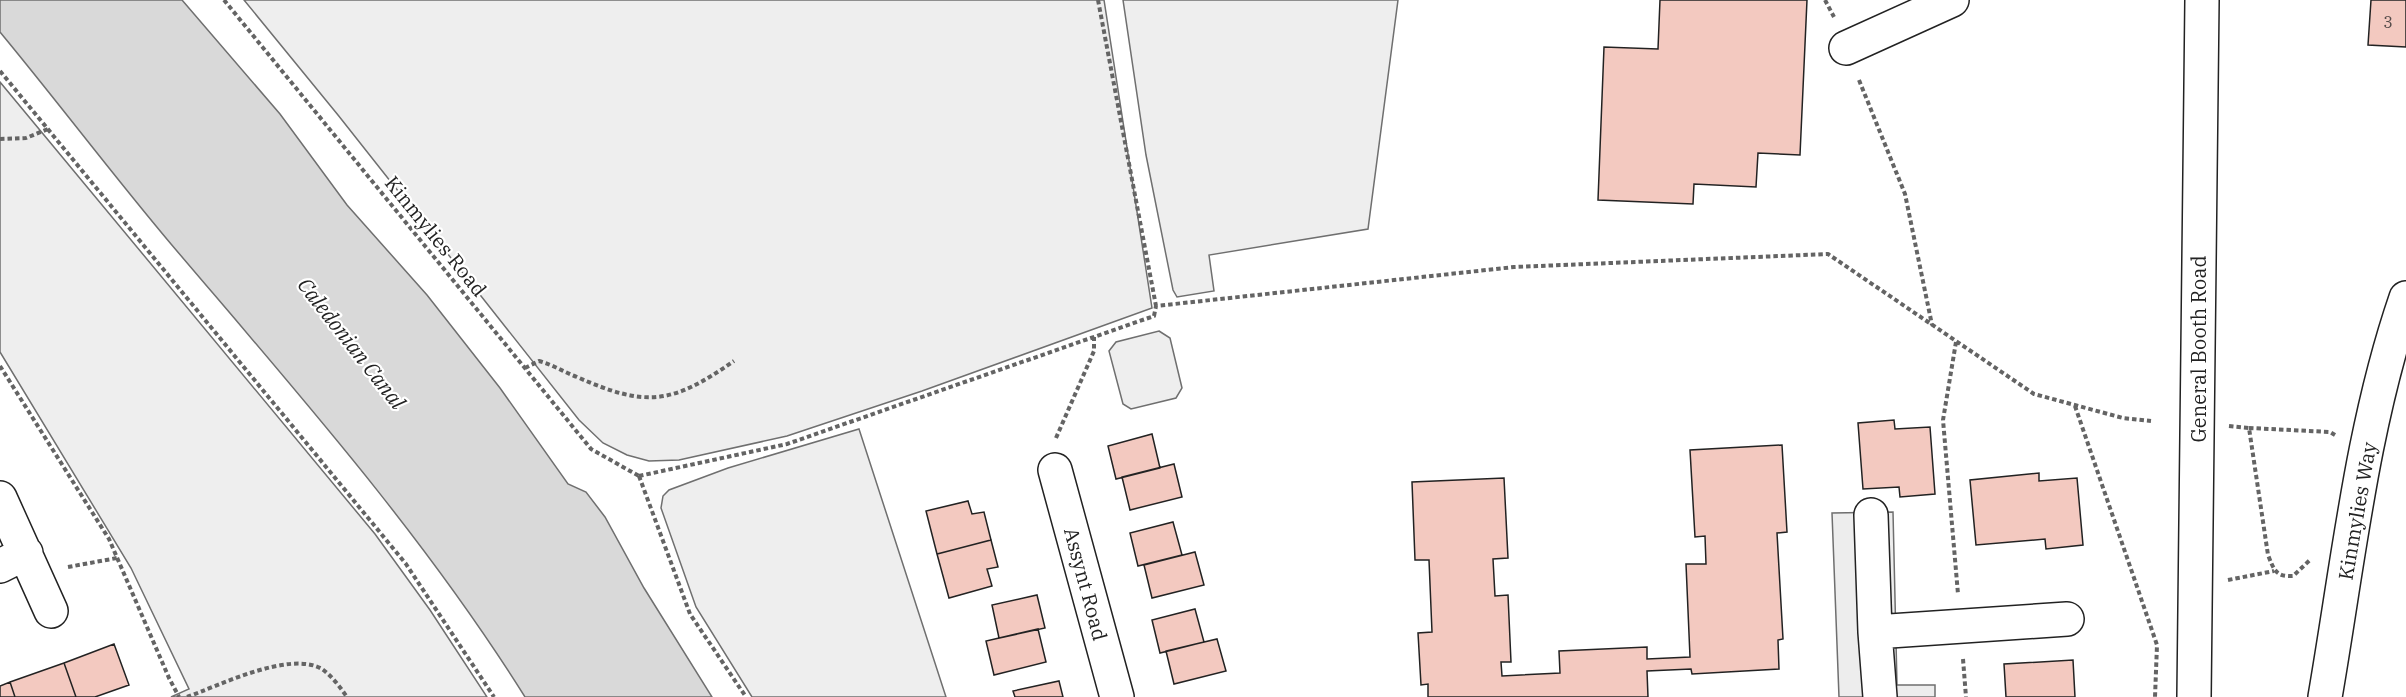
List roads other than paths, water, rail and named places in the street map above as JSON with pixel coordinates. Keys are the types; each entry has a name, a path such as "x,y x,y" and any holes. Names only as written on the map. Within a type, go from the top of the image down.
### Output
{"street":[{"path":"1846,48 1952,0"},
{"name":"General Booth Road","path":"2194,697 2202,0"},
{"name":"Kinmylies Way","path":"2325,697 2367,451 2403,317"},
{"name":"Assynt Road","path":"1055,470 1117,697"},
{"path":"0,498 20,564 51,611"},
{"path":"1871,515 1880,697"},
{"path":"1875,632 2067,619"}],"water":[{"name":"Caledonian Canal","path":"0,0 182,0 280,114 347,205 427,295 500,388 568,484 586,492 605,517 644,588 712,697 525,697 444,578 356,464 149,218 0,32"}]}
